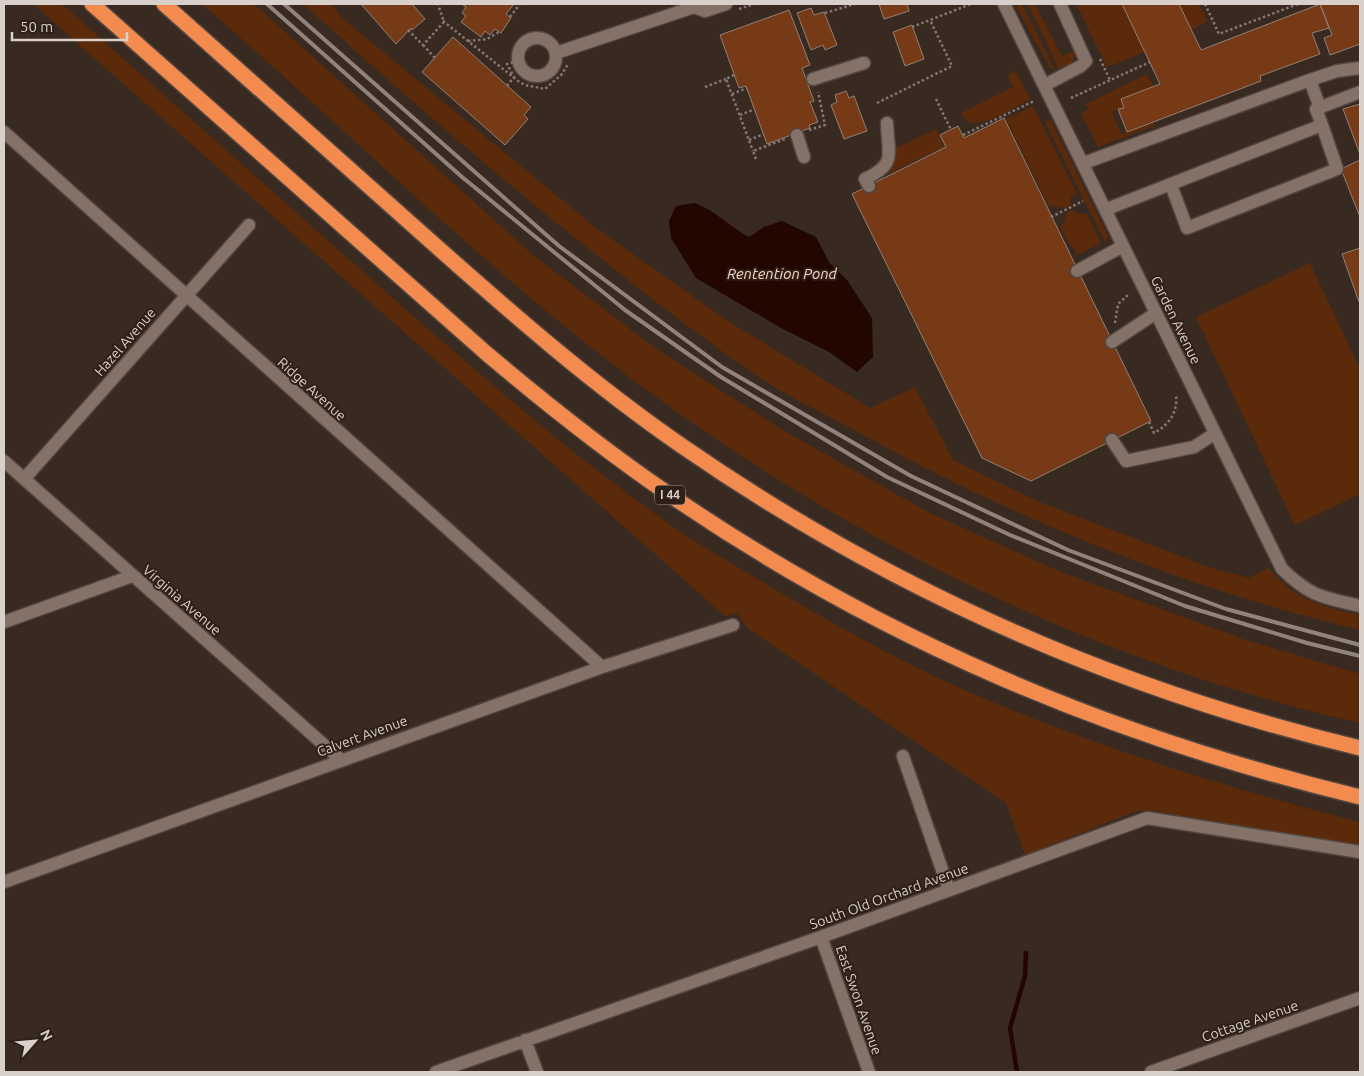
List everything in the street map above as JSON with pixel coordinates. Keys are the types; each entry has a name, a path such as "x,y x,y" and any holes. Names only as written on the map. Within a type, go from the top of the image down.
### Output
{"highway":[{"name":"I 44","path":"92,4 486,353 551,408 667,493 740,541 889,625 966,663 1044,697 1206,756 1360,797"},
{"path":"164,4 546,342 681,446 751,492 823,536 897,576 973,615 1052,650 1210,707 1291,731 1360,748"}],"street":[{"path":"556,53 696,6 705,11 726,4"},
{"name":"Garden Avenue","path":"1004,4 1107,209 1214,434 1282,569 1304,590 1317,596 1360,606"},
{"path":"1045,85 1081,66 1086,60 1060,4"},
{"path":"539,37 550,42 556,53 557,58 552,70 542,76 535,76 524,72 518,61 520,49 532,38 539,37"},
{"path":"813,79 864,63"},
{"path":"1084,163 1310,80 1337,71 1360,68"},
{"path":"1310,80 1320,108"},
{"path":"1170,184 1187,228 1337,169 1316,109 1360,92"},
{"path":"868,186 865,178 882,170 888,162 887,123"},
{"path":"1107,209 1322,125"},
{"name":"Ridge Avenue","path":"4,132 185,297 602,667"},
{"path":"797,135 804,157"},
{"name":"Hazel Avenue","path":"24,479 249,225"},
{"path":"1077,271 1123,246"},
{"path":"1112,342 1156,313"},
{"path":"1112,440 1126,461 1194,447 1214,434"},
{"name":"Virginia Avenue","path":"4,461 341,760"},
{"path":"4,622 132,576"},
{"name":"Calvert Avenue","path":"4,882 602,667 733,624"},
{"path":"904,756 948,890"},
{"name":"South Old Orchard Avenue","path":"436,1072 821,937 1146,818 1360,852"},
{"name":"East Swon Avenue","path":"821,937 869,1072"},
{"name":"Cottage Avenue","path":"1150,1072 1360,998"},
{"path":"526,1040 537,1072"}],"path":[{"path":"423,44 444,22 438,4"},
{"path":"510,17 520,4"},
{"path":"832,4 833,9"},
{"path":"825,13 833,9 855,4"},
{"path":"912,26 971,4"},
{"path":"1205,4 1219,34 1298,4"},
{"path":"877,103 952,66 930,20"},
{"path":"408,30 435,58"},
{"path":"468,41 487,39 499,32"},
{"path":"507,86 514,77 507,64 518,61"},
{"path":"1071,98 1150,62"},
{"path":"705,87 734,75"},
{"path":"726,79 753,151"},
{"path":"732,94 747,88"},
{"path":"936,99 950,130"},
{"path":"963,135 1034,101"},
{"path":"740,115 755,110"},
{"path":"749,140 764,134"},
{"path":"1052,217 1083,201"},
{"path":"1111,328 1115,324 1118,304 1129,294"},
{"path":"1149,422 1154,433 1167,424 1176,408 1176,394"}],"shaded area":[{"path":"33,4 62,4 395,300 502,392 611,481 695,541 856,636 960,688 1058,728 1157,763 1309,809 1360,822 1360,846 1149,810 1134,812 1025,855 1006,803 747,628 737,613 725,616"},
{"path":"202,4 254,4 533,255 655,348 781,429 930,513 1061,572 1246,640 1360,674 1360,723 1247,693 1136,656 1027,612 922,561 819,504 720,442 624,373 533,300 449,227"},
{"path":"303,4 332,4 342,18 596,228 725,319 870,408 915,387 953,460 1035,500 1208,567 1249,578 1269,568 1300,595 1321,605 1360,615 1360,630 1229,594 1101,548 1038,522 916,463 779,390 681,321 560,226 448,132"},
{"path":"1017,4 1022,4 1055,70 1050,68 1017,8"},
{"path":"1028,4 1035,4 1062,56 1074,51 1074,58 1068,64 1059,69"},
{"path":"1076,4 1122,4 1145,52 1107,67"},
{"path":"1179,4 1199,4 1208,21 1192,30"},
{"path":"1015,70 1030,99 988,120 971,122 965,120 961,113 1013,87 1008,76"},
{"path":"1147,74 1154,87 1121,99 1124,108 1112,112 1121,134 1153,122 1154,126 1098,147 1081,113 1089,109 1086,104"},
{"path":"1033,106 1076,192 1071,197 1070,205 1065,208 1049,206 1006,119"},
{"path":"1050,119 1108,236 1106,244 1045,122"},
{"path":"936,129 944,147 880,178 893,149"},
{"path":"1072,209 1076,213 1087,214 1101,243 1077,255 1060,227 1065,221 1066,213"},
{"path":"1310,263 1360,369 1360,494 1295,525 1196,317"}],"water":[{"name":"Rentention Pond","path":"694,203 709,210 749,237 764,227 782,221 816,237 829,262 847,280 872,318 873,357 857,372 829,352 781,328 696,278 671,238 669,221 676,206"}],"building":[{"path":"361,4 412,4 425,19 412,30 411,28 396,44"},
{"path":"462,4 514,4 506,14 511,18 501,33 495,29 490,35 485,31 481,37 461,22 466,16 462,13 466,7"},
{"path":"879,4 907,4 909,11 884,19"},
{"path":"1122,4 1179,4 1201,50 1320,4 1329,28 1312,33 1320,54 1260,76 1261,81 1127,132 1118,109 1124,108 1121,99 1160,84"},
{"path":"1320,4 1360,4 1360,44 1330,55 1324,38 1332,35"},
{"path":"811,8 814,15 824,12 837,45 825,50 823,45 811,50 797,13"},
{"path":"789,10 810,65 802,68 814,101 810,102 818,122 809,125 810,128 767,144 746,86 739,88 720,35"},
{"path":"912,25 924,59 905,66 893,32"},
{"path":"453,37 531,107 524,115 528,119 505,145 422,72"},
{"path":"846,91 849,98 854,96 867,131 844,139 831,105 837,102 835,95"},
{"path":"1360,104 1360,154 1343,109"},
{"path":"1004,118 1151,421 1031,481 982,458 852,194 946,147 940,135 958,126 964,138"},
{"path":"1360,160 1360,217 1341,169"},
{"path":"1360,248 1360,301 1359,302 1342,254"}],"waterway":[{"path":"1017,1072 1010,1028 1025,976 1026,953"}],"railway":[{"path":"267,4 462,177 625,310 721,377 887,477 1010,535 1185,606 1307,643 1360,656"},
{"path":"284,4 559,246 722,367 911,476 1068,550 1226,609 1360,645"}]}
